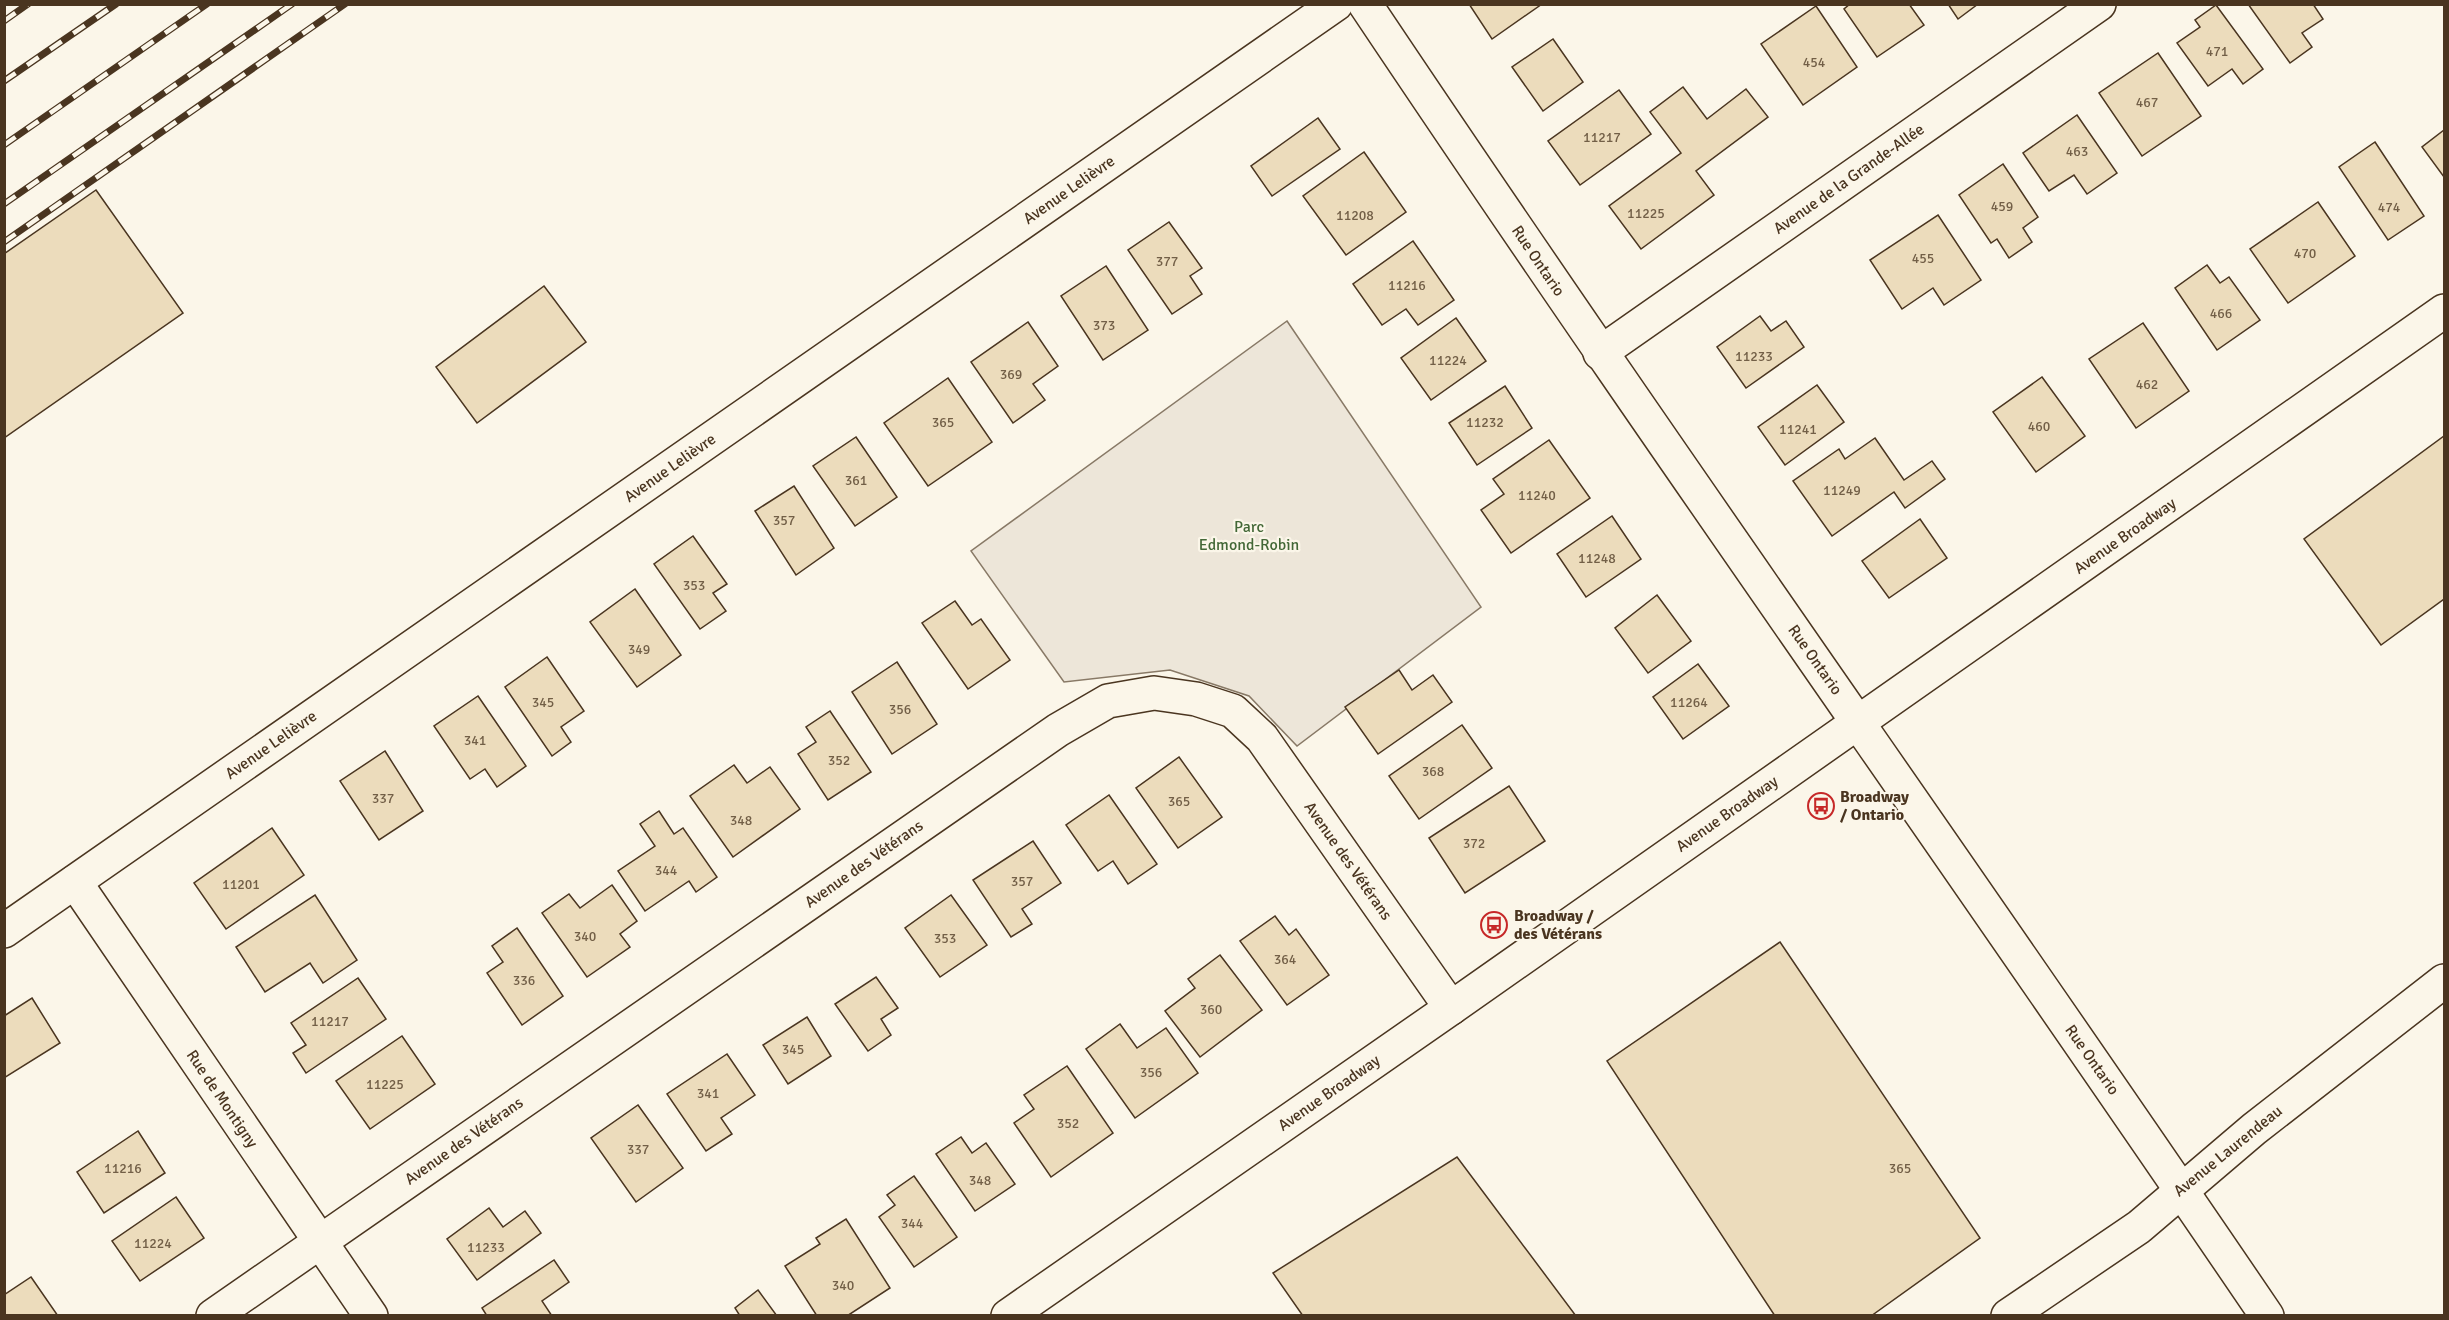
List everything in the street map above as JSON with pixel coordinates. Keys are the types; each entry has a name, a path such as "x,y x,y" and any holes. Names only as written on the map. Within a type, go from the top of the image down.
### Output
{"street":[{"name":"Avenue Lelièvre","path":"4,931 1336,4"},
{"name":"Rue Ontario","path":"1365,4 1600,353 2181,1189 2266,1316"},
{"name":"Avenue de la Grande-Allée","path":"1600,353 2099,4"},
{"name":"Avenue Broadway","path":"1008,1316 2445,311"},
{"name":"Avenue des Vétérans","path":"213,1316 1058,730 1108,700 1154,693 1196,699 1233,711 1262,738 1451,1008"},
{"name":"Rue de Montigny","path":"75,882 371,1316"},
{"name":"Avenue Laurendeau","path":"2008,1316 2139,1227 2181,1189 2445,981"}],"green space":[{"name":"Parc Edmond-Robin","path":"1287,321 1481,607 1297,746 1249,696 1170,670 1064,682 971,551"}],"building":[{"path":"1469,4 1542,4 1492,39"},
{"path":"1850,4 1909,4 1924,25 1877,57 1844,9"},
{"path":"1948,4 1978,4 1958,19"},
{"path":"2248,4 2313,4 2323,19 2302,33 2312,47 2290,63"},
{"path":"2216,5 2263,69 2243,84 2232,69 2208,86 2177,43 2200,27 2195,20"},
{"path":"1816,6 1857,67 1803,105 1761,44"},
{"path":"1553,39 1583,82 1543,111 1512,67"},
{"path":"2158,53 2201,116 2142,156 2099,93"},
{"path":"1683,87 1707,119 1746,89 1768,117 1696,171 1714,195 1641,249 1609,206 1681,153 1650,112"},
{"path":"1619,90 1651,134 1580,185 1548,141"},
{"path":"2077,115 2117,173 2087,194 2074,175 2049,191 2023,153"},
{"path":"1318,118 1340,149 1272,196 1251,166"},
{"path":"2444,130 2444,177 2422,147"},
{"path":"2375,142 2424,216 2388,240 2339,167"},
{"path":"1364,152 1406,212 1346,255 1303,196"},
{"path":"2003,164 2038,217 2023,228 2032,242 2009,258 1997,239 1991,243 1959,195"},
{"path":"96,190 183,313 4,438 4,254"},
{"path":"2318,202 2355,256 2288,303 2250,249"},
{"path":"1938,215 1981,280 1944,305 1933,288 1902,309 1870,260"},
{"path":"1169,222 1202,268 1190,276 1202,294 1172,314 1128,250"},
{"path":"1413,241 1454,300 1418,325 1406,309 1382,325 1353,284"},
{"path":"2207,265 2220,283 2229,277 2260,320 2217,350 2175,288"},
{"path":"1106,266 1148,330 1103,360 1061,296"},
{"path":"544,286 586,342 477,423 436,367"},
{"path":"1760,316 1771,331 1786,321 1804,347 1746,388 1717,347"},
{"path":"1456,318 1486,361 1431,400 1401,358"},
{"path":"1028,322 1058,366 1033,384 1045,400 1013,423 971,362"},
{"path":"2143,323 2189,391 2136,428 2089,359"},
{"path":"2042,377 2085,436 2036,472 1993,412"},
{"path":"948,378 992,442 928,486 884,423"},
{"path":"1817,385 1844,422 1785,465 1758,427"},
{"path":"1505,386 1532,428 1477,465 1449,423"},
{"path":"2444,436 2444,599 2381,645 2304,539"},
{"path":"856,437 897,497 855,526 813,466"},
{"path":"1875,438 1904,480 1932,461 1945,479 1905,508 1894,492 1832,536 1793,481 1839,449 1845,459"},
{"path":"1549,440 1590,498 1511,553 1481,510 1504,494 1493,479"},
{"path":"794,486 834,548 796,575 755,511"},
{"path":"1612,516 1641,559 1586,597 1557,554"},
{"path":"1920,519 1947,558 1889,598 1862,561"},
{"path":"693,536 727,584 713,593 726,611 700,629 654,564"},
{"path":"635,589 681,655 637,687 590,622"},
{"path":"1657,595 1691,641 1648,673 1615,628"},
{"path":"955,601 972,625 981,619 1010,660 968,689 922,623"},
{"path":"547,657 584,711 561,727 571,742 552,756 505,687"},
{"path":"897,662 937,724 892,754 852,692"},
{"path":"1698,664 1729,706 1683,739 1653,697"},
{"path":"1399,670 1412,690 1433,675 1452,702 1378,754 1345,707"},
{"path":"478,696 526,766 497,787 485,769 470,779 434,726"},
{"path":"830,711 871,772 828,800 798,754 816,742 806,727"},
{"path":"1462,725 1492,768 1419,819 1389,776"},
{"path":"385,751 423,811 379,840 340,781"},
{"path":"1179,757 1222,817 1178,848 1136,788"},
{"path":"734,765 747,783 770,767 800,809 733,857 690,796"},
{"path":"1509,786 1545,841 1465,893 1429,838"},
{"path":"1109,795 1157,864 1128,884 1113,861 1098,871 1066,825"},
{"path":"659,811 674,834 683,828 717,877 696,892 689,881 645,911 618,871 655,846 640,824"},
{"path":"272,828 304,875 226,929 194,883"},
{"path":"1033,841 1061,883 1022,909 1032,924 1011,937 973,880"},
{"path":"612,885 637,921 620,934 630,947 587,977 542,913 569,894 580,908"},
{"path":"315,895 357,960 323,983 310,963 265,992 236,947"},
{"path":"951,895 987,945 940,977 905,928"},
{"path":"1275,916 1289,935 1296,929 1329,975 1287,1005 1240,941"},
{"path":"517,928 563,996 522,1025 487,973 503,962 492,946"},
{"path":"1780,942 1980,1238 1871,1316 1775,1316 1607,1061"},
{"path":"1220,955 1262,1010 1200,1057 1165,1011 1195,988 1188,979"},
{"path":"876,977 898,1008 881,1019 891,1035 868,1051 835,1004"},
{"path":"358,978 386,1019 306,1073 293,1053 306,1045 291,1023"},
{"path":"32,998 60,1043 4,1078 4,1016"},
{"path":"807,1017 831,1056 788,1084 763,1045"},
{"path":"1120,1024 1137,1048 1166,1028 1198,1073 1135,1118 1086,1049"},
{"path":"402,1036 435,1084 370,1129 336,1081"},
{"path":"727,1054 755,1095 721,1118 732,1134 706,1151 667,1094"},
{"path":"1067,1066 1113,1133 1051,1177 1014,1123 1034,1109 1024,1095"},
{"path":"638,1105 683,1168 636,1202 591,1138"},
{"path":"138,1131 165,1173 104,1213 77,1172"},
{"path":"961,1137 972,1153 986,1143 1015,1184 975,1211 936,1154"},
{"path":"1457,1157 1576,1316 1303,1316 1273,1273"},
{"path":"914,1176 957,1237 914,1267 879,1217 895,1205 887,1195"},
{"path":"176,1197 204,1238 140,1281 112,1241"},
{"path":"489,1208 503,1227 525,1211 541,1233 477,1280 447,1239"},
{"path":"846,1219 890,1288 847,1316 817,1316 785,1266 820,1244 816,1238"},
{"path":"554,1260 569,1282 542,1301 552,1316 487,1316 482,1308"},
{"path":"31,1277 58,1316 4,1316 4,1295"},
{"path":"758,1290 777,1316 740,1316 735,1308"}],"railway":[{"path":"4,21 28,4"},
{"path":"4,81 116,4"},
{"path":"4,145 207,4"},
{"path":"4,204 292,4"},
{"path":"4,242 345,4"}],"place":[{"name":"Broadway / Ontario","path":"1821,806"},
{"name":"Broadway / des Vétérans","path":"1494,925"}]}
